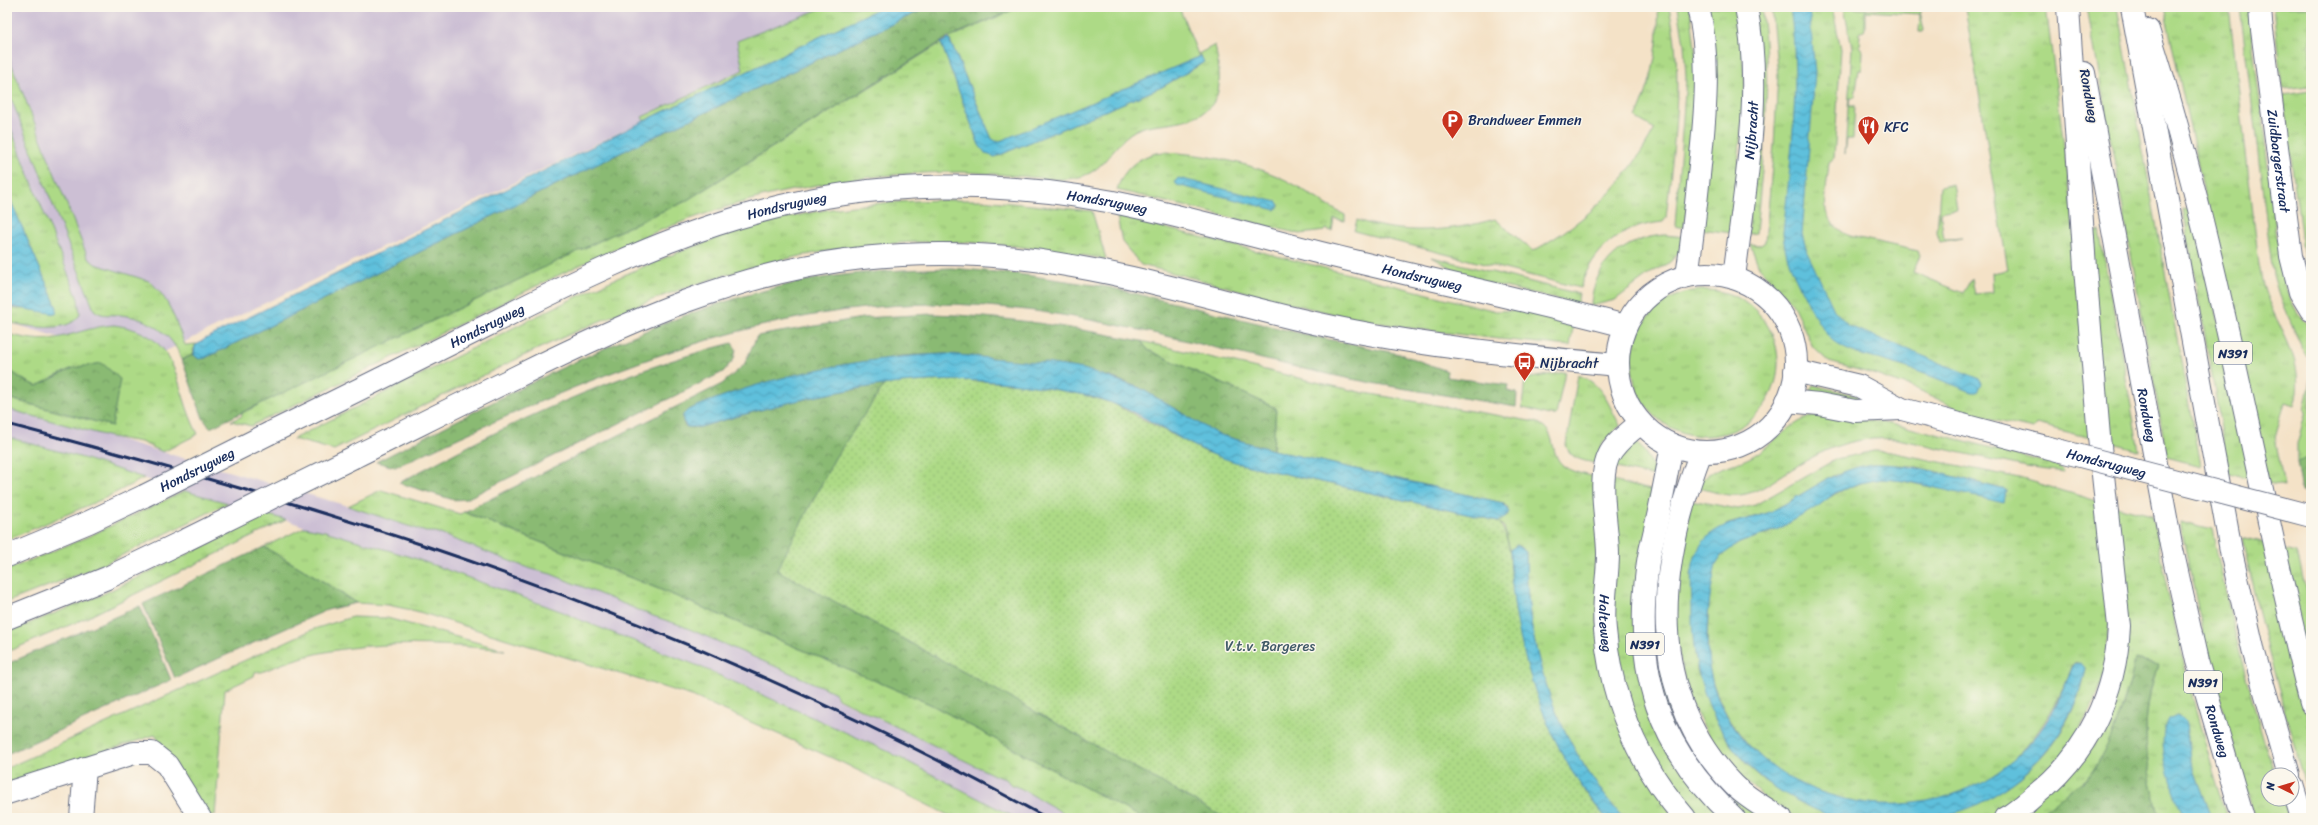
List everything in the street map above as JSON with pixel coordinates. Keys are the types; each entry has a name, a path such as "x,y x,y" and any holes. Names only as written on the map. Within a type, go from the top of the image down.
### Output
{"main road":[{"path":"1686,276 1694,232 1707,98 1706,71 1698,7"},
{"name":"Nijbracht","path":"1734,278 1753,114 1754,79 1746,7"},
{"path":"2005,818 2048,786 2085,742 2100,715 2111,682 2118,648 2119,626 2099,437 2085,268 2068,7"},
{"name":"Rondweg","path":"2072,7 2171,545 2197,661 2243,818"},
{"name":"N391","path":"2132,7 2232,556 2254,653 2287,767"},
{"name":"N391","path":"2140,7 2174,110 2208,241 2278,566 2311,703"},
{"name":"Zuidbargerstraat","path":"2260,7 2291,256 2300,292 2311,310"},
{"name":"Hondsrugweg","path":"7,556 90,522 144,496 350,395 568,285 669,242 738,217 812,198 876,189 928,185 974,186 1058,193 1146,209 1307,250 1625,326"},
{"path":"7,618 107,578 600,335 704,294 788,271 860,258 941,253 1003,257 1070,265 1225,300 1296,319 1411,342 1617,365"},
{"path":"1711,273 1734,278 1756,288 1774,304 1787,324 1795,347 1795,371 1788,401 1773,423 1752,440 1727,450 1701,452 1672,445 1655,436 1641,423 1628,406 1620,386 1617,365 1619,345 1625,326 1640,303 1661,286 1686,276 1711,273"},
{"name":"Hondsrugweg","path":"1795,371 1859,386 1902,409 2061,452 2311,516"},
{"name":"Hondsrugweg","path":"1788,401 1819,404 1855,411 1902,409"},
{"name":"Halteweg","path":"1641,423 1623,437 1611,451 1604,472 1608,554 1604,629 1613,685 1621,713 1640,756 1669,800 1685,818"},
{"name":"N391","path":"1672,445 1647,568 1643,631 1648,672 1656,703 1677,751 1695,778 1734,818"},
{"name":"N391","path":"1701,452 1686,491 1668,580 1666,630 1673,674 1680,702 1690,727 1710,759 1735,786 1781,818"},
{"path":"7,793 134,752 152,753 167,765 200,818"},
{"path":"82,818 84,768"},
{"path":"2299,807 2302,818"}],"shaded area":[{"path":"7,7 879,7 143,362 7,322"},
{"path":"7,409 111,437 348,506 426,532 435,532 528,567 551,574 653,616 680,625 834,692 838,699 996,776 1006,779 1011,785 1020,788 1072,818 1016,818 887,751 696,665 563,612 414,558 325,531 307,529 286,520 121,472 83,458 7,437"}],"green space":[{"path":"825,7 882,7 644,121 642,117 743,70 737,41"},
{"path":"928,7 1020,7 949,37 684,202 649,217 210,428 203,418 182,360 194,354 197,358 205,358 624,151"},
{"path":"1020,7 1179,7 1199,57 1006,139 995,142 992,139 949,38"},
{"path":"1658,7 1669,7 1674,33 1677,86 1674,139 1666,218 1663,222 1634,228 1611,242 1593,261 1580,288 1354,231 1357,220 1392,228 1426,230 1460,227 1495,219 1533,251 1572,226 1604,199 1618,184 1631,167 1655,129 1636,118 1651,78 1654,64 1658,36"},
{"path":"1678,7 1690,7 1698,73 1685,228 1675,226 1686,78 1684,44"},
{"path":"1705,7 1738,7 1745,84 1732,233 1700,229"},
{"path":"1753,7 1761,7 1765,35 1767,92 1764,149 1756,233 1749,234"},
{"path":"1771,7 1832,7 1841,49 1834,158 1829,162 1826,193 1826,211 1829,219 1839,229 1850,236 1918,251 1920,255 1913,272 1963,293 1972,278 1975,294 1993,292 1992,273 2008,270 1965,7 2046,7 2071,200 2091,438 2036,424 2033,429 1970,415 1919,390 1873,374 1829,362 1813,347 1792,303 1759,267 1750,244 1761,245 1765,242 1774,145 1778,76"},
{"path":"1844,7 1861,9 1919,7 1924,30 1923,32 1919,32 1920,14 1865,11 1865,29 1860,33 1859,46 1863,51 1862,70 1859,70 1855,97 1850,97 1849,105 1855,105 1853,139 1847,139 1845,154 1852,48"},
{"path":"2087,7 2117,7 2200,466 2167,457"},
{"path":"2164,7 2229,7 2262,282 2271,306 2290,347 2297,375 2297,389 2294,405 2285,402 2275,437 2284,486 2268,483"},
{"path":"2240,7 2248,7 2281,270 2285,286 2295,309 2311,328 2311,359 2305,355 2279,295 2273,275"},
{"path":"2273,7 2311,7 2311,86 2282,89"},
{"path":"941,43 979,145 995,157 1162,87 1200,65 1201,56 1198,54 1215,45 1218,61 1219,88 1216,99 1200,114 1186,120 1149,126 1136,130 1125,138 1091,173 1076,178 1056,179 962,172 876,176 792,190 709,212 590,260 251,426 231,421 242,416 242,413 288,390 649,217 684,202"},
{"path":"7,53 88,258 95,264 149,281 156,287 171,310 185,345 197,344 193,350 194,354 182,360 178,350 166,335 150,323 121,315 100,314 94,310 7,88"},
{"path":"2311,91 2311,288 2305,266 2283,95"},
{"path":"7,119 78,299 80,314 75,321 67,325 57,327 35,327 7,322 7,306 15,309 57,308 7,192"},
{"path":"1164,152 1192,154 1222,159 1264,171 1286,180 1345,215 1345,221 1334,219 1332,231 1325,229 1325,231 1300,234 1117,190 1124,175 1134,164 1148,156"},
{"path":"1953,184 1957,209 1940,212 1944,239 1962,238 1940,242 1937,233 1940,187"},
{"path":"981,200 1092,211 1106,259 1003,245 925,242 899,243 823,252 750,268 678,291 607,318 469,382 334,450 293,439 575,298 651,263 690,248 729,234 809,213 843,207 912,201"},
{"path":"2192,208 2253,479 2229,473 2183,210"},
{"path":"1117,216 1496,311 1537,310 1574,320 1570,346 1488,338 1353,318 1300,306 1141,265 1122,242"},
{"path":"2099,230 2139,450 2105,441 2088,232"},
{"path":"1665,235 1685,237 1678,253 1670,262 1651,273 1615,300 1591,306 1597,278 1604,266 1613,256 1637,241"},
{"path":"1432,257 1579,294 1577,304 1471,279"},
{"path":"951,268 1018,274 1108,287 1307,335 1400,354 1447,371 1446,377 1508,385 1507,391 1517,393 1516,407 1355,380 1183,340 1083,319 1033,311 982,306 931,304 859,309 790,320 722,336 655,357 589,382 459,437 395,467 376,462 580,359 686,315 740,297 814,279 872,272"},
{"path":"1705,290 1726,293 1733,296 1751,307 1761,317 1775,342 1778,363 1775,384 1772,391 1761,409 1751,419 1726,433 1705,436 1684,433 1677,430 1659,419 1649,409 1635,384 1632,363 1635,342 1638,335 1649,317 1659,307 1684,293"},
{"path":"932,314 985,317 1037,323 1141,341 1148,350 1276,408 1273,450 1217,434 1140,388 1111,377 990,358 946,354 901,356 779,379 688,410 683,415 684,425 687,427 700,427 803,398 885,384 835,458 777,570 995,689 1225,818 1142,818 930,704 654,587 464,512 722,384 744,365 757,336 862,318"},
{"path":"114,325 136,330 153,339 164,351 172,364 190,416 198,434 163,452 141,442 111,437 7,409 7,398 112,426 72,368 37,386 20,378 7,368 7,334 39,339 58,338 98,327"},
{"path":"1141,341 1359,392 1536,422 1543,426 1551,437 1556,456 1565,467 1572,471 1595,477 1598,518 1597,621 1672,818 1623,818 1600,788 1580,758 1563,727 1549,694 1539,661 1527,590 1526,552 1517,545 1510,550 1504,527 1498,521 1506,517 1508,508 1503,503 1273,450 1276,408 1148,350"},
{"path":"732,343 736,349 734,359 723,372 466,499 454,500 399,483 479,441 561,402 646,369"},
{"path":"102,363 120,379 112,426 7,398 7,368 20,378 37,386 73,368"},
{"path":"1565,372 1556,415 1549,415 1522,408 1525,379"},
{"path":"1578,375 1593,383 1599,389 1608,402 1620,425 1603,443 1594,463 1581,460 1573,456 1566,445"},
{"name":"V.t.v. Bargeres","path":"950,379 1023,384 1081,394 1112,403 1206,452 1245,465 1498,521 1503,529 1510,552 1517,614 1538,696 1548,722 1573,772 1588,796 1606,818 1225,818 995,689 777,570 835,458 885,384"},
{"path":"2310,381 2311,456 2297,462 2297,444 2306,411 2304,409"},
{"path":"1813,385 1858,396 1860,399 1859,403 1811,393 1810,390"},
{"path":"1817,415 1847,417 1907,427 1967,441 2055,465 2063,469 2064,472 2026,467 1898,439 1881,439 1851,442 1825,451 1798,465 1763,487 1746,494 1729,495 1695,487 1708,475 1753,456 1791,427 1807,418"},
{"path":"7,437 83,458 144,478 105,498 7,540"},
{"path":"1632,438 1647,455 1652,465 1655,477 1612,467"},
{"path":"1874,451 1890,452 2020,478 2097,501 2109,611 2106,670 2095,702 2063,758 2001,811 1988,818 1936,818 1964,809 1989,797 2013,783 2034,766 2052,745 2066,722 2078,697 2085,668 2076,662 2073,664 2063,689 2050,713 2035,735 2018,756 1998,774 1976,789 1951,800 1924,807 1891,810 1859,807 1827,798 1797,784 1770,765 1747,743 1728,716 1711,678 1707,635 1712,577 1717,561 1722,555 1735,545 1780,528 1841,491 1854,485 1882,479 1899,480 1921,485 1957,489 2006,490 1914,466 1872,464 1836,474 1771,512 1728,524 1709,535 1691,574 1697,670 1715,719 1728,741 1746,764 1765,781 1800,802 1841,818 1797,818 1769,802 1726,764 1689,701 1672,619 1691,500 1738,509 1755,505 1836,459"},
{"path":"2311,456 2311,494 2302,491 2297,462"},
{"path":"1612,481 1655,491 1638,658 1720,818 1695,818 1646,748 1623,683 1614,626"},
{"path":"381,490 460,514 464,512 654,587 930,704 1142,818 1072,818 1020,788 1011,785 1006,779 996,776 838,698 834,692 680,625 653,616 551,574 528,568 435,532 426,532 348,506"},
{"path":"185,491 228,503 102,565 7,602 7,570 87,537"},
{"path":"1670,495 1677,497 1667,682 1764,818 1743,818 1717,794 1666,710 1650,616"},
{"path":"2112,505 2152,515 2185,668 2205,743 2228,818 2212,818 2190,759 2186,724 2184,720 2177,715 2165,729 2165,741 2170,774 2184,818 2160,818 2151,779 2146,742 2148,704 2158,665 2133,670 2126,696 2108,745 2093,772 2079,785 2050,807 2040,818 2020,818 2109,710"},
{"path":"269,515 286,520 86,618 7,652 7,632 99,596"},
{"path":"2180,522 2212,530 2248,684 2272,767 2260,767 2260,807 2286,807 2289,818 2256,818 2222,709"},
{"path":"305,527 325,531 414,558 563,612 696,665 887,751 1016,818 954,818 841,762 692,696 416,611 388,605 356,603 318,578 264,547"},
{"path":"2242,538 2266,544 2311,733 2311,801 2274,670"},
{"path":"264,547 318,578 356,603 327,610 175,678 143,604"},
{"path":"2280,548 2297,552 2311,612 2311,676"},
{"path":"140,606 171,680 7,754 7,664"},
{"path":"352,617 387,618 505,650 444,645 381,645 320,653 290,661 262,672 255,672 254,676 225,690 215,816 215,814 209,817 155,735 7,783 7,768 314,629"},
{"path":"2135,660 2158,665 2148,704 2146,742 2151,779 2160,818 2040,818 2061,796 2085,780 2095,767 2117,722 2128,689"}],"water":[{"path":"882,7 928,7 624,151 205,358 199,359 194,355 195,346 205,339 644,121"},
{"path":"1790,7 1809,7 1815,73 1802,234 1807,252 1834,310 1849,326 1980,379 1981,383 1977,392 1972,392 1902,366 1853,352 1838,345 1827,335 1819,324 1799,286 1787,256 1783,233 1792,148 1795,92 1795,63"},
{"path":"949,39 992,139 998,142 1201,56 1204,62 1162,87 995,157 986,154 979,145 941,43"},
{"path":"1178,178 1277,202 1279,206 1276,210 1177,185 1175,182"},
{"path":"7,192 57,308 56,314 7,306"},
{"path":"946,354 1045,363 1084,369 1140,388 1217,434 1273,450 1503,503 1509,512 1506,517 1498,521 1245,465 1205,451 1148,420 1104,400 1047,388 1002,382 957,380 872,386 787,403 700,427 687,427 683,421 683,415 688,410 750,387 782,378 814,370 881,359"},
{"path":"1872,464 1889,464 1922,469 2006,490 2004,503 1905,481 1882,479 1859,483 1835,493 1817,507 1778,529 1739,543 1721,556 1716,564 1707,624 1708,654 1713,684 1718,698 1733,725 1752,749 1775,769 1787,777 1821,792 1856,801 1892,804 1927,801 1961,792 1992,776 2021,753 2045,724 2058,702 2074,664 2081,663 2085,668 2073,707 2065,724 2042,756 2013,783 1996,794 1969,808 1945,815 1919,818 1844,818 1821,812 1794,799 1769,783 1748,765 1731,744 1716,721 1698,670 1693,642 1691,586 1692,567 1698,550 1703,542 1718,529 1726,525 1763,515 1831,477 1857,467"},
{"path":"1517,545 1526,552 1527,590 1532,626 1539,661 1549,694 1563,727 1580,758 1600,788 1623,818 1606,818 1581,786 1570,768 1545,717 1526,663 1515,606 1511,578 1510,550"},
{"path":"2177,715 2184,720 2186,724 2190,759 2212,818 2184,818 2175,796 2167,769 2163,742 2164,730 2168,719"}],"railway":[{"path":"7,424 113,452 270,497 374,529 506,574 664,635 820,703 897,740 1047,818"}],"place":[{"name":"Brandweer Emmen","path":"1452,140"},
{"name":"KFC","path":"1869,146"},
{"name":"Nijbracht","path":"1524,382"}]}
